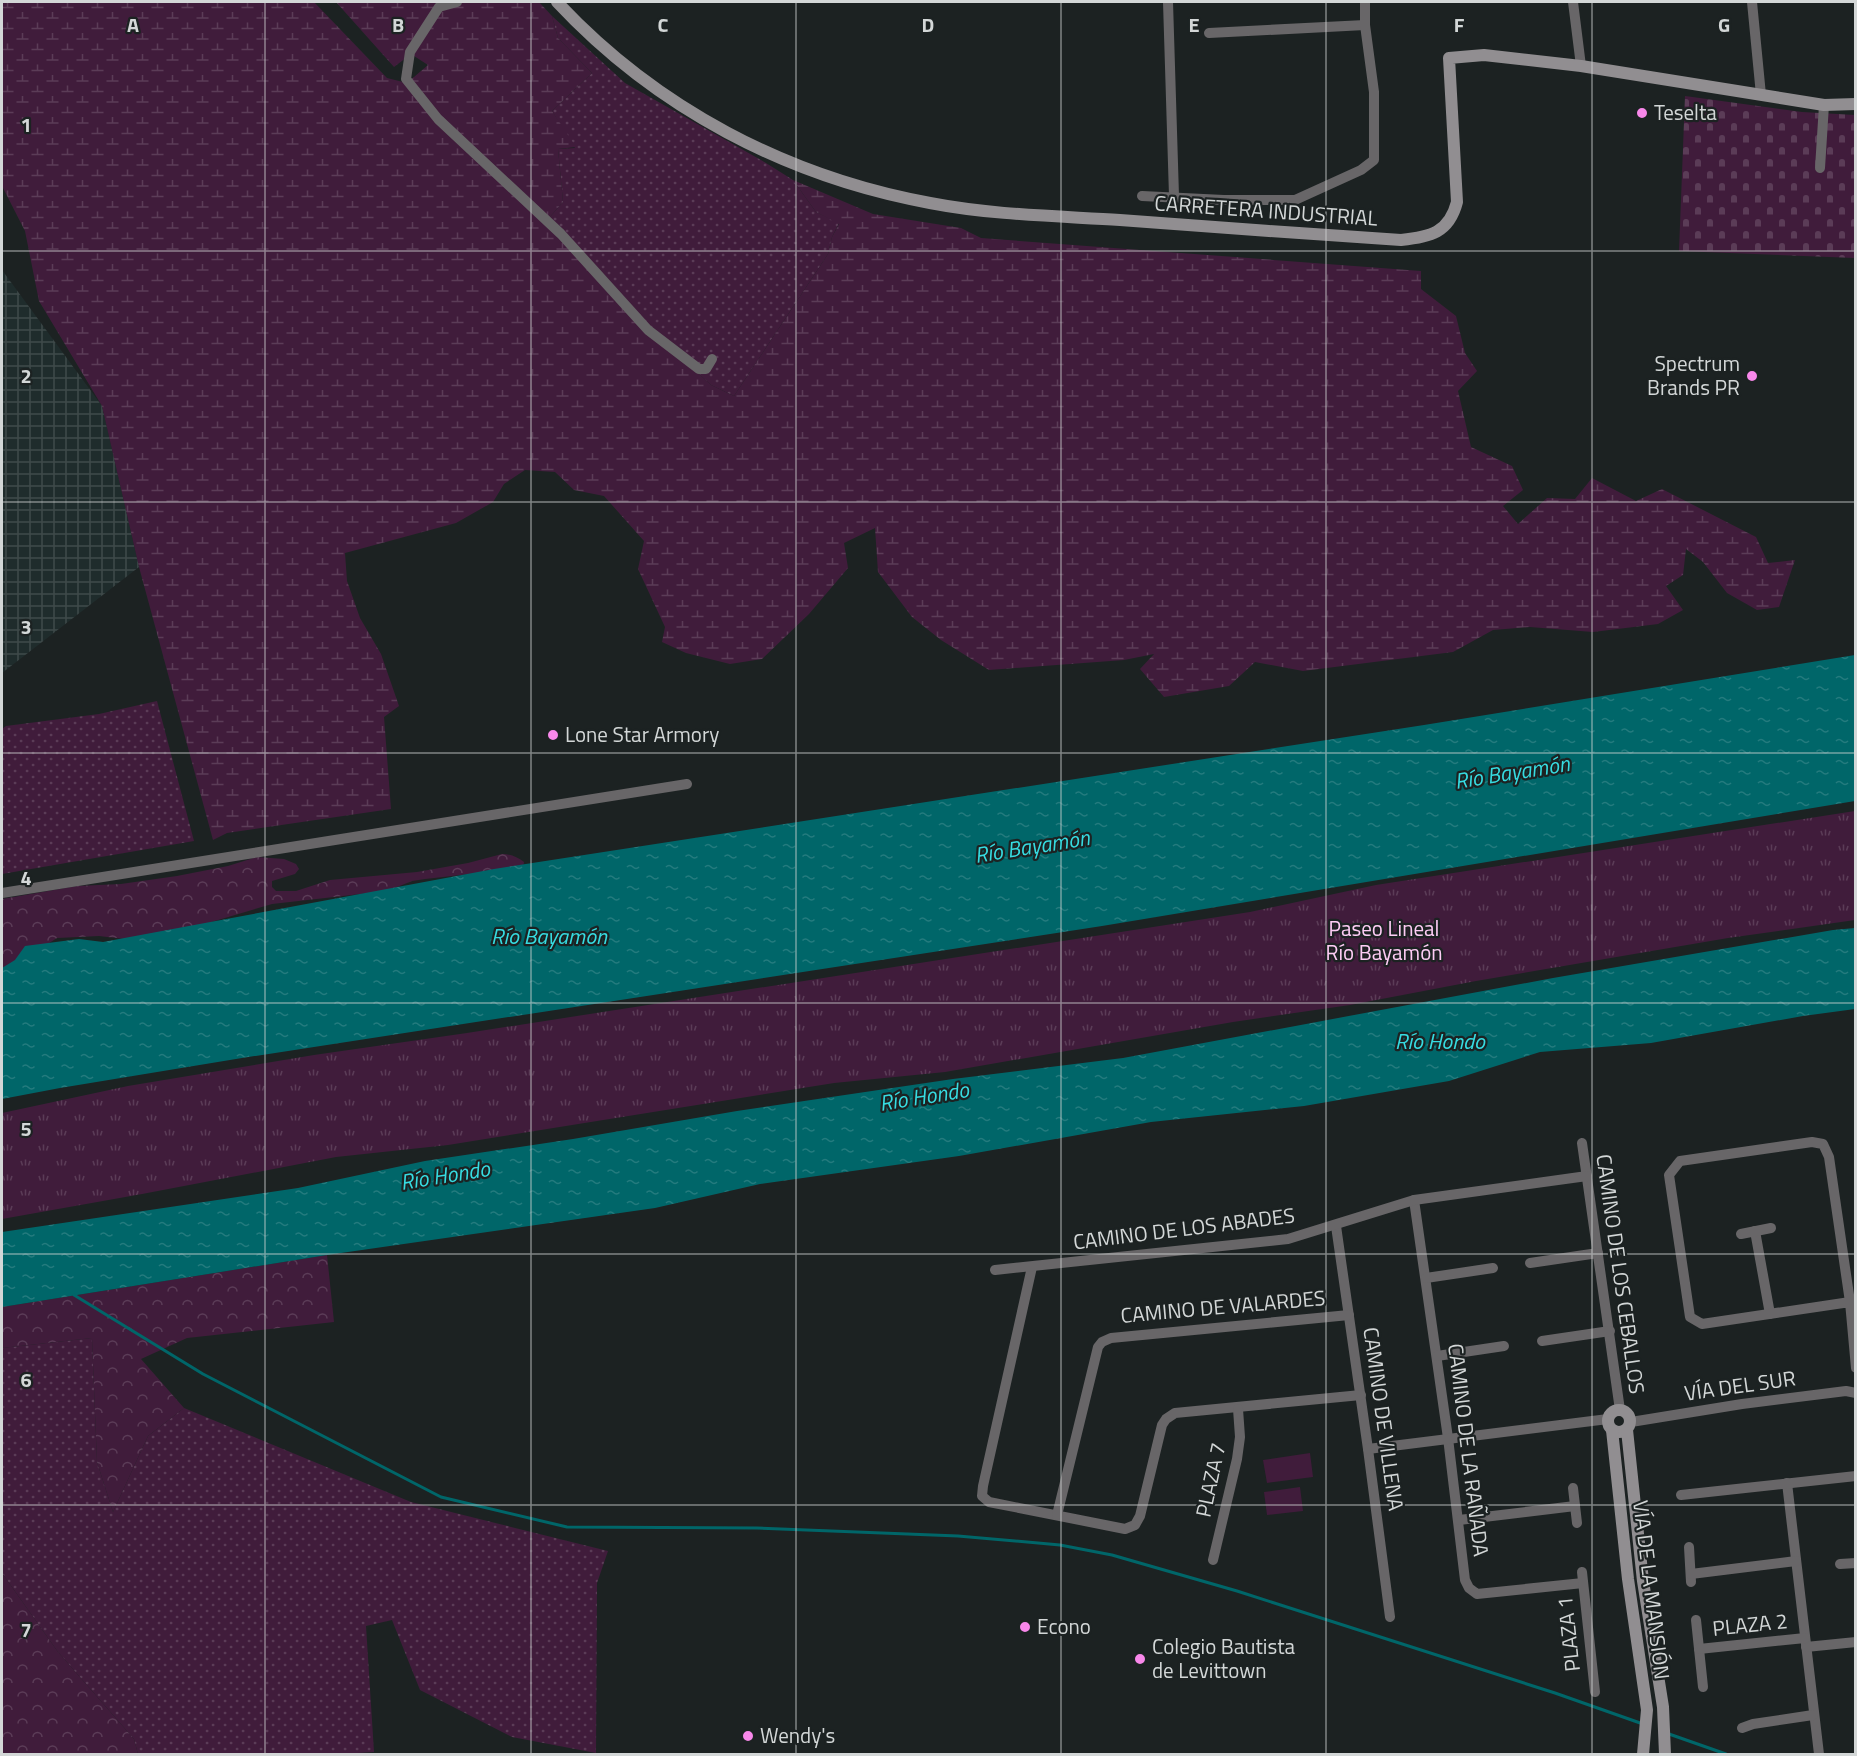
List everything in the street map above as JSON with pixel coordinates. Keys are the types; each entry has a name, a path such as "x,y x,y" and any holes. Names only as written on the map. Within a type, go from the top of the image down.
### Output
{"street":[{"path":"457,2 439,7 410,52 406,79 438,119 561,234 648,330 699,369 706,369 712,359"},
{"name":"CARRETERA INDUSTRIAL","path":"557,2 621,62 690,113 769,155 890,195 969,209 1401,240 1421,238 1436,233 1449,223 1455,213 1457,202 1449,57 1484,56 1581,66 1824,105 1856,104"},
{"path":"1168,2 1174,196"},
{"path":"1142,196 1224,200 1295,200 1361,170 1374,160 1374,92 1365,25 1365,2"},
{"path":"1573,2 1581,66"},
{"path":"1752,2 1761,95"},
{"path":"1209,33 1365,25"},
{"path":"1820,168 1824,105"},
{"path":"2,892 687,784"},
{"path":"1850,1302 1702,1324 1690,1317 1669,1175 1680,1161 1812,1142 1822,1144 1829,1157 1850,1302 1856,1368"},
{"name":"CAMINO DE LOS CEBALLOS","path":"1582,1143 1620,1410"},
{"name":"CAMINO DE LOS ABADES","path":"995,1270 1288,1239 1414,1200 1587,1176"},
{"name":"CAMINO DE LA RAÑADA","path":"1414,1200 1437,1356 1465,1580 1469,1588 1477,1594 1583,1577"},
{"name":"CAMINO DE VILLENA","path":"1336,1226 1390,1617"},
{"path":"1741,1234 1770,1228"},
{"path":"1755,1231 1770,1314"},
{"path":"1530,1263 1598,1253"},
{"path":"1032,1267 982,1496 989,1503 1125,1528 1135,1525 1140,1516 1162,1425 1175,1413 1238,1409 1361,1395"},
{"path":"1426,1278 1493,1268"},
{"name":"CAMINO DE VALARDES","path":"1057,1515 1098,1347 1102,1342 1111,1338 1349,1315"},
{"path":"1542,1341 1610,1331"},
{"path":"1437,1356 1504,1346"},
{"name":"VÍA DEL SUR","path":"1629,1426 1777,1400 1846,1391 1856,1393"},
{"name":"PLAZA 7","path":"1213,1560 1240,1437 1238,1409"},
{"path":"1620,1410 1628,1414 1629,1426 1616,1432 1610,1424 1615,1411 1620,1410"},
{"path":"1368,1449 1448,1438 1610,1424"},
{"name":"VÍA DE LA MANSIÓN","path":"1610,1424 1628,1579 1647,1710 1643,1755"},
{"name":"VÍA DE LA MANSIÓN","path":"1629,1426 1643,1581 1663,1707 1665,1755"},
{"path":"1681,1495 1856,1476"},
{"path":"1787,1483 1819,1755"},
{"path":"1573,1488 1577,1523"},
{"path":"1458,1520 1575,1506"},
{"path":"1689,1547 1691,1578 1796,1561"},
{"path":"1840,1564 1856,1563"},
{"name":"PLAZA 1","path":"1583,1577 1595,1692"},
{"name":"PLAZA 2","path":"1696,1620 1703,1687"},
{"name":"PLAZA 2","path":"1699,1650 1856,1642"},
{"path":"1742,1728 1753,1724 1814,1715"}],"shaded area":[{"path":"2,270 102,406 139,567 2,673"}],"green space":[{"path":"2,2 314,2 387,78 407,83 428,65 411,54 394,67 336,2 539,2 552,16 558,38 592,73 552,111 576,147 558,149 563,202 549,218 617,299 711,385 734,396 828,254 832,237 839,224 816,212 793,180 873,214 961,228 981,238 1421,271 1421,289 1456,316 1465,353 1477,371 1458,391 1471,447 1512,466 1523,490 1503,506 1518,524 1547,498 1575,499 1592,478 1636,501 1662,489 1756,537 1768,563 1795,560 1779,607 1757,610 1727,593 1703,562 1686,549 1683,575 1666,586 1683,610 1658,624 1593,632 1530,627 1493,630 1453,652 1303,671 1255,662 1229,686 1164,697 1140,669 1154,654 1124,660 989,670 941,640 912,617 878,572 875,528 844,543 848,568 809,614 762,659 730,664 686,653 662,642 665,627 638,569 644,541 604,496 574,490 555,472 525,470 504,484 493,502 456,523 345,553 347,581 360,618 381,654 399,706 384,717 391,809 227,833 213,840 139,567 102,406 39,301 25,231 2,186"},
{"path":"552,16 625,83 793,180 816,212 839,223 832,237 828,254 734,396 711,385 617,299 549,218 563,202 558,149 575,148 552,111 592,73 558,38"},
{"path":"1685,96 1802,112 1855,115 1855,258 1679,251"},
{"path":"157,701 194,841 2,874 2,729 6,726 99,714"},
{"name":"Paseo Lineal Río Bayamón","path":"1855,811 1855,920 1728,938 1350,1005 1233,1022 945,1072 834,1083 448,1145 336,1157 2,1219 2,1113 128,1086 314,1055 1250,912 1376,885"},
{"path":"502,854 511,855 524,862 523,868 412,881 387,891 272,904 208,923 125,939 99,936 57,938 2,973 2,899 77,886 121,884 177,876 228,866 257,857 284,859 296,864 299,869 295,874 272,881 272,887 276,891 296,891 330,880 417,872"},
{"path":"327,1255 334,1322 187,1338 141,1359 184,1408 148,1436 113,1512 97,1462 92,1338 2,1348 2,1307"},
{"path":"92,1338 97,1462 113,1512 148,1436 184,1408 411,1502 608,1551 597,1583 596,1753 512,1737 420,1690 392,1620 366,1626 374,1752 138,1754 134,1739 58,1652 2,1573 2,1348"},
{"path":"1310,1453 1313,1477 1267,1483 1263,1460"},
{"path":"1300,1487 1303,1511 1267,1515 1264,1492"},
{"path":"2,1573 58,1652 134,1739 138,1754 2,1754"}],"water":[{"name":"Río Bayamón","path":"1855,655 1855,801 1102,926 242,1058 2,1099 2,968 15,960 25,946 79,939 103,942 494,869 1424,725"},
{"name":"Río Hondo","path":"1855,928 1855,1009 1651,1043 1540,1052 1449,1081 1304,1106 1151,1122 959,1156 760,1184 655,1208 327,1255 2,1307 2,1232 298,1188 425,1161 737,1111 953,1079 1123,1058 1553,978"}],"waterway":[{"path":"74,1295 203,1374 441,1497 567,1527 757,1528 958,1536 1060,1545 1112,1555 1237,1591 1555,1693 1643,1724"},
{"path":"1669,1734 1726,1754"}],"place":[{"name":"Teselta","path":"1642,113"},
{"name":"Spectrum Brands PR","path":"1752,376"},
{"name":"Lone Star Armory","path":"553,735"},
{"name":"Econo","path":"1025,1627"},
{"name":"Colegio Bautista de Levittown","path":"1140,1659"},
{"name":"Wendy's","path":"748,1736"}]}
